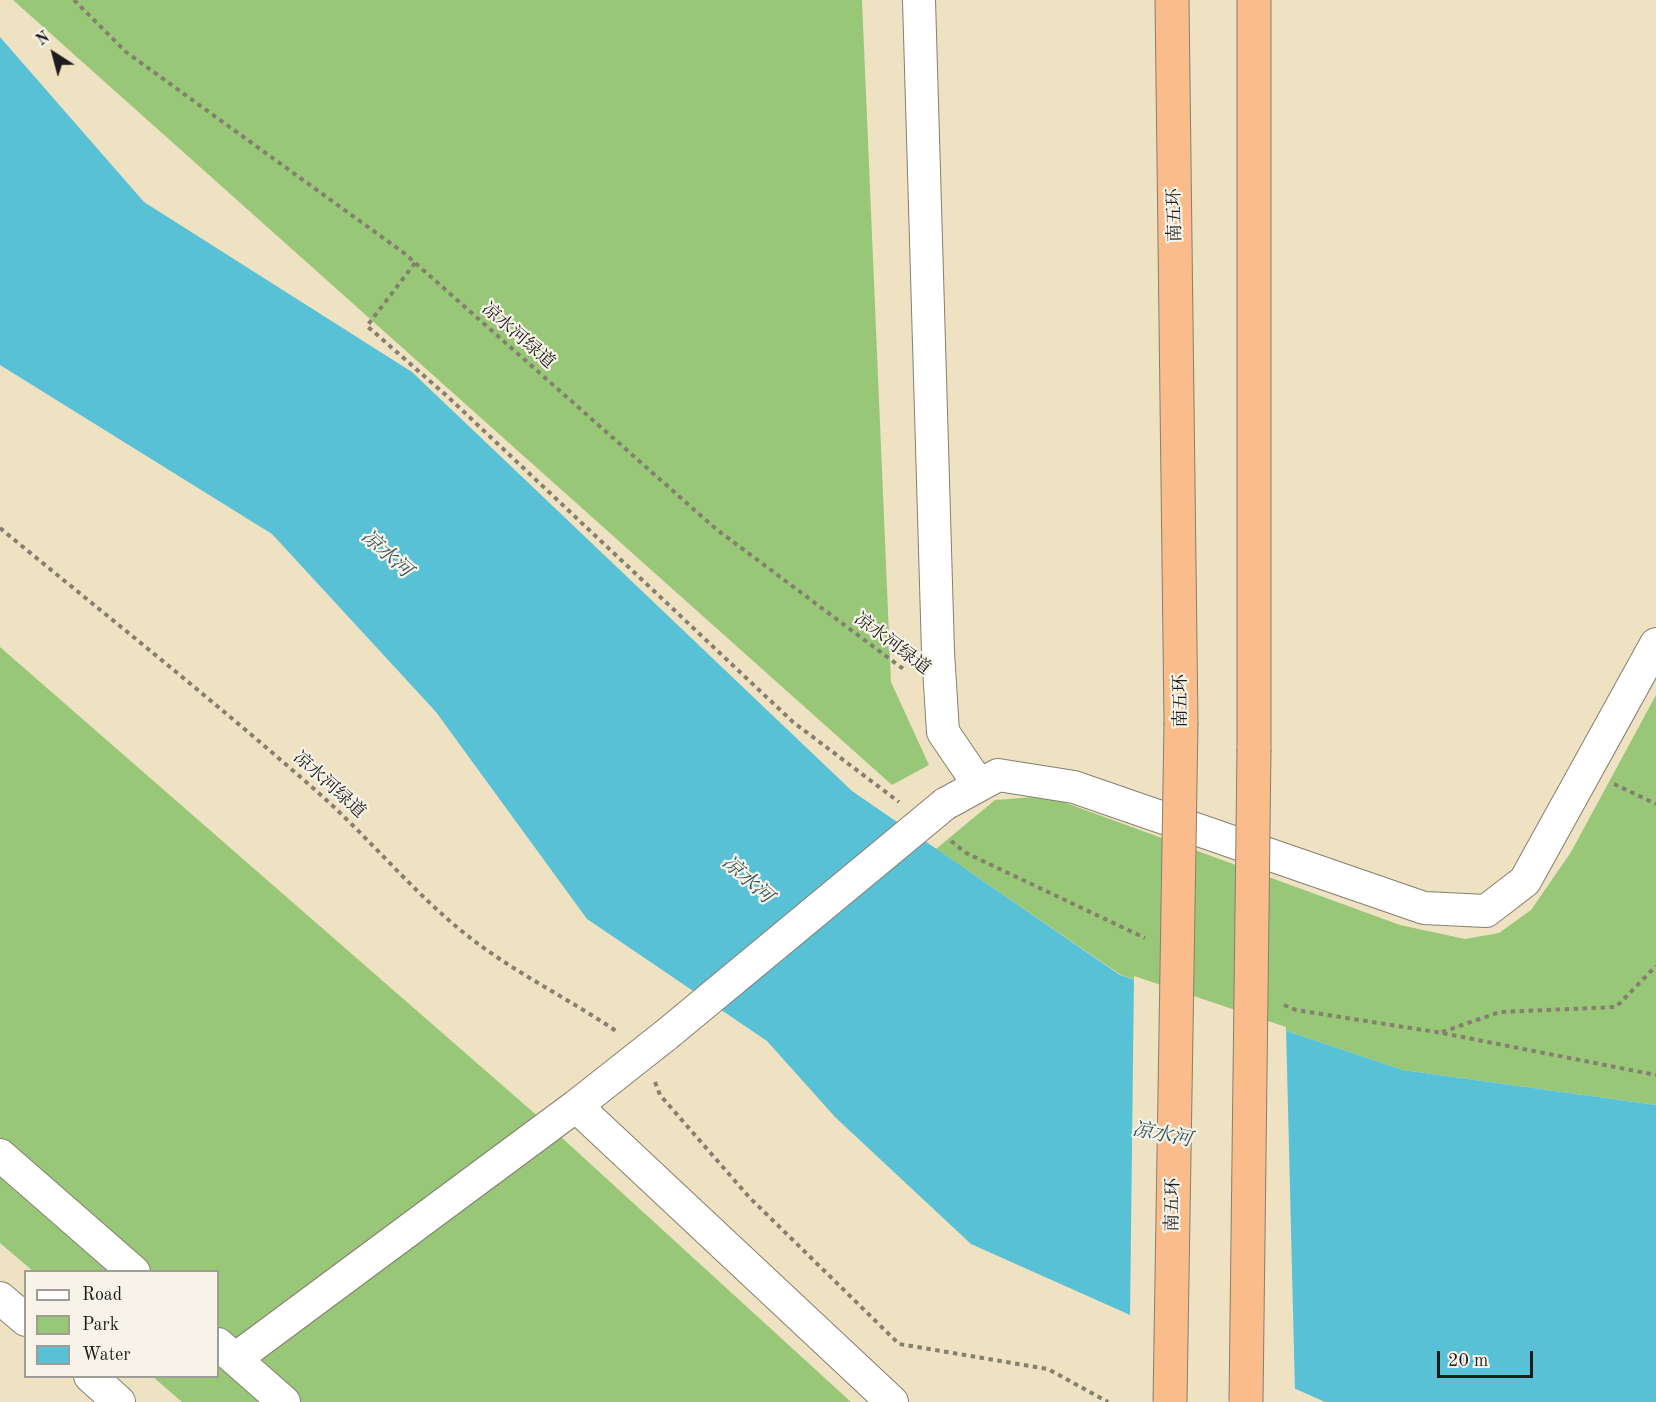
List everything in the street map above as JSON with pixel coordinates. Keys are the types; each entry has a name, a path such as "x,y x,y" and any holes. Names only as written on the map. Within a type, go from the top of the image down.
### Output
{"highway":[{"path":"1246,1402 1254,749 1254,0"},
{"name":"南五环","path":"1170,1402 1181,722 1172,1"}],"street":[{"path":"919,0 943,732 979,785"},
{"path":"284,1402 226,1351 576,1106 945,804 979,785 998,775 1074,787 1424,908 1486,911 1525,881 1656,644"},
{"path":"576,1106 892,1402"},
{"path":"0,1155 132,1270"},
{"path":"0,1298 24,1318"},
{"path":"91,1378 119,1402"}],"path":[{"name":"凉水河绿道","path":"74,0 126,52 415,263 716,529 941,697"},
{"path":"415,263 367,326 447,396 793,722 902,805"},
{"name":"凉水河绿道","path":"0,528 250,733 363,833 431,903 472,939 531,980 655,1043"},
{"path":"1586,771 1656,804"},
{"path":"948,839 966,853 1147,939"},
{"path":"1442,1033 1500,1012 1616,1007 1656,966"},
{"path":"1275,1000 1296,1010 1442,1033 1656,1075"},
{"path":"655,1043 660,1095 667,1104 749,1197 899,1344 1048,1369 1108,1402"}],"green space":[{"path":"13,0 862,0 891,682 929,765 892,785"},
{"path":"0,647 549,1126 851,1402 182,1402 154,1378 219,1378 219,1270 32,1270 0,1243"},
{"path":"1656,695 1656,1105 1403,1070 1121,975 936,849 995,800 1047,796 1400,925 1465,939 1499,933 1531,910 1571,852"}],"water":[{"name":"凉水河","path":"0,37 144,202 412,372 852,791 1120,975 1403,1070 1656,1105 1656,1402 1325,1402 971,1244 835,1117 767,1041 587,919 436,712 272,534 0,365"}],"pier":[{"path":"1134,976 1286,1027 1295,1392 1130,1318"}]}
